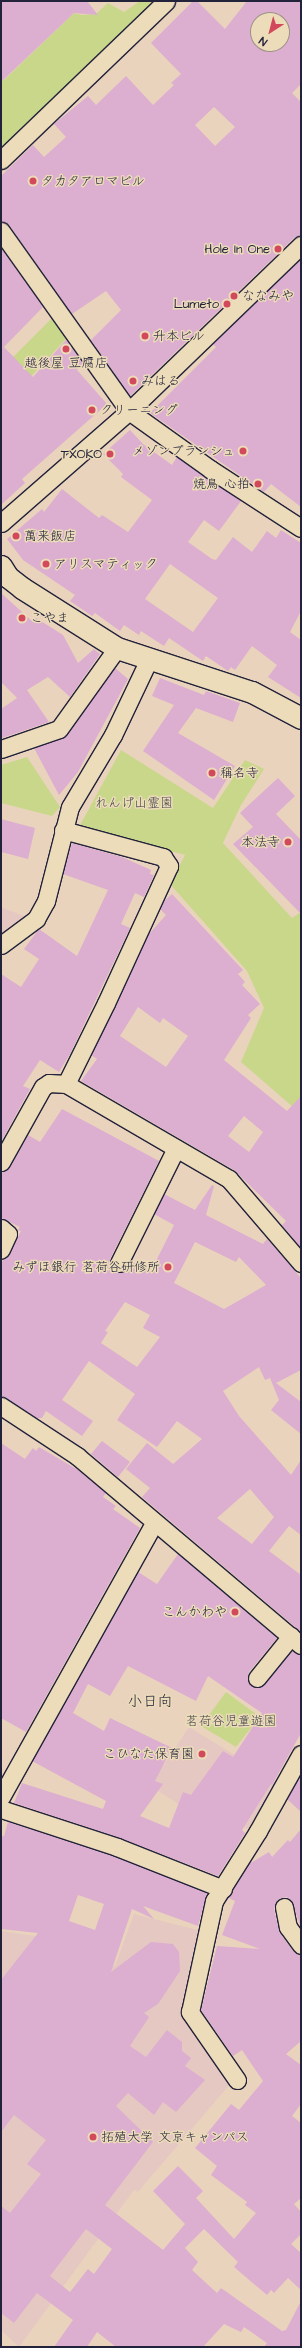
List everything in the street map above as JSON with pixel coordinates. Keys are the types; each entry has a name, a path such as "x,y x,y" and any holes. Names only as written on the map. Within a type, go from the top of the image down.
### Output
{"street":[{"path":"1,160 166,1"},
{"path":"1,231 129,412 210,469 301,528"},
{"path":"1,523 129,412 301,245"},
{"path":"1,566 8,577 22,588 117,648 150,657 252,692 301,718"},
{"path":"1,749 59,729 117,648"},
{"path":"1,945 36,919 46,901 70,807 113,735 150,657"},
{"path":"63,830 162,857 169,866 106,1003 66,1084"},
{"path":"1,1162 43,1087 49,1083 66,1084 229,1179 301,1263"},
{"path":"119,1263 176,1148"},
{"path":"1,1228 8,1234 1,1249"},
{"path":"1,1406 77,1456 154,1523 296,1640 257,1678"},
{"path":"1,1796 154,1523"},
{"path":"237,2080 190,2012 207,1927 214,1902 301,1754"},
{"path":"1,1809 117,1847 222,1889"},
{"path":"284,1907 288,1927 301,1945"}],"shaded area":[{"path":"1,907 29,918 1,938"},
{"name":"こひなた保育園","path":"189,1727 277,1781 248,1829 204,1807 193,1813 150,1786"},
{"name":"拓殖大学 文京キャンパス","path":"134,1914 198,1930 183,2012 231,2083 138,2192 134,2190 19,2347 1,2330 1,1931 56,1939 86,1956 115,1966"}],"green space":[{"path":"140,1 157,1 1,153 1,77 4,80 74,13 82,15 96,14 108,3 124,12"},
{"path":"52,318 66,339 24,384 4,366"},
{"name":"れんげ山霊園","path":"121,750 213,808 245,760 264,769 241,805 223,843 292,918 301,912 301,1114 241,1062 264,1008 247,971 170,884 185,855 79,827"},
{"path":"27,757 60,807 52,816 1,803 1,765"},
{"name":"茗荷谷児童遊園","path":"226,1692 260,1717 236,1747 201,1726"}],"building":[{"path":"1,1 87,1 98,15 74,13 1,82"},
{"path":"193,1 197,1 225,29 247,1 301,1 301,84 292,93 301,102 301,235 294,238 130,396 91,340 121,310 106,291 72,314 9,225 1,221 1,176 33,145 44,157 66,137 54,124 88,96 96,105 126,76 153,105 174,85 171,83 181,74 151,43","holes":["214,107 235,127 215,146 195,125"]},
{"path":"1,248 43,307 4,347 33,377 66,340 83,363 77,370 107,404 22,479 25,483 1,505"},
{"path":"301,259 301,507 271,484 264,492 150,413 216,347 213,344"},
{"path":"130,430 143,444 172,465 177,457 241,501 219,531 204,520 188,542 212,559 216,560 233,537 252,552 267,531 276,538 281,530 301,543 301,611 290,632 301,640 301,698 268,677 277,665 252,646 235,670 231,667 228,671 206,656 203,661 169,638 164,646 141,631 139,635 124,625 120,631 95,613 92,616 70,601 75,595 23,560 7,539 42,509 44,512 62,489 99,518 102,515 128,532 152,500 121,477 123,474 103,454","holes":["170,564 218,598 193,632 145,599"]},
{"path":"1,593 33,622 36,618 63,635 78,663 94,649 100,654 70,697 48,677 27,690 49,722 2,738 1,709 17,698 1,682"},
{"path":"115,668 128,679 78,772 59,795 34,748 67,735"},
{"path":"160,678 204,695 206,691 240,703 233,722 196,708 178,733 235,766 214,800 143,751 174,705 152,696"},
{"name":"本法寺","path":"278,778 295,796 276,814 301,840 301,914 233,844 253,827 240,813"},
{"path":"1,819 35,828 28,859 1,852"},
{"path":"72,843 122,857 151,870 150,874 154,875 144,897 135,893 121,924 130,928 70,1054 59,1072 40,1060 23,1086 30,1089 1,1142 1,974 21,987 39,959 24,949 39,929 77,956 108,890 63,874"},
{"path":"172,894 243,970 238,974 245,982 242,985 260,1004 248,1015 251,1018 224,1060 287,1111 301,1096 301,1248 282,1225 286,1221 234,1170 81,1081 97,1059 91,1055 148,935 166,915 160,909 163,902","holes":["138,1007 160,1023 163,1018 188,1036 166,1067 120,1036","244,1116 263,1132 249,1152 228,1136"]},
{"path":"62,1109 159,1161 110,1259 109,1264 114,1272 124,1272 131,1261 151,1271 174,1225 154,1214 164,1194 195,1210 212,1185 214,1186 206,1215 263,1244 267,1239 301,1278 301,1370 276,1383 301,1402 301,1434 271,1410 279,1400 270,1378 265,1380 259,1367 223,1391 239,1416 291,1475 301,1460 301,1535 289,1526 269,1551 301,1575 301,1632 142,1497 150,1488 126,1469 147,1443 173,1464 202,1439 177,1421 157,1447 117,1420 135,1394 89,1361 62,1400 93,1421 82,1436 46,1411 42,1418 37,1418 1,1396 1,1263 10,1253 21,1231 18,1230 20,1227 1,1218 1,1172 10,1167 28,1135 40,1142","holes":["195,1242 236,1262 239,1257 266,1285 224,1309 174,1283","125,1302 150,1315 143,1328 160,1337 137,1367 101,1343 108,1332 105,1331","250,1489 274,1517 252,1544 217,1518"]},
{"path":"102,1441 130,1462 118,1477 91,1454"},
{"path":"1,1443 25,1459 33,1448 36,1451 39,1447 78,1470 106,1493 103,1497 116,1506 113,1509 140,1528 26,1732 1,1718"},
{"path":"178,1554 277,1638 249,1672 248,1681 251,1686 260,1687 264,1685 292,1651 301,1655 301,1733 272,1785 271,1784 242,1830 245,1833 218,1876 120,1838 14,1803 22,1783 103,1809 106,1801 32,1761 138,1572 157,1584","holes":["128,1666 196,1701 208,1676 262,1713 233,1757 223,1751 191,1795 183,1792 169,1828 140,1816 163,1784 155,1781 172,1748 110,1718 104,1731 73,1713 88,1684 110,1696"]},
{"path":"301,1775 301,1812 287,1799"},
{"path":"8,1822 114,1856 207,1893 198,1926 143,1906 154,1919 132,1909 111,1972 151,1942 173,1944 179,1952 180,1971 158,2004 144,2013 149,2017 130,2046 146,2057 167,2030 182,2042 182,2051 191,2058 185,2066 205,2080 176,2112 163,2102 154,2115 128,2093 116,2106 153,2142 105,2205 163,2250 185,2224 153,2191 178,2166 203,2191 196,2198 234,2239 256,2213 245,2205 247,2202 211,2175 217,2166 195,2148 231,2104 239,2110 263,2081 242,2050 233,2056 201,2010 217,1946 260,1949 222,1935 235,1901 229,1898 223,1905 249,1864 269,1852 272,1857 288,1840 290,1842 301,1829 301,1928 291,1900 287,1897 278,1899 274,1909 280,1933 293,1951 301,1955 301,2041 286,2054 301,2065 301,2104 292,2116 301,2123 301,2198 294,2204 301,2212 301,2234 291,2244 301,2253 301,2290 288,2278 274,2293 271,2290 267,2295 234,2267 238,2262 204,2229 185,2248 198,2262 192,2270 217,2293 221,2288 282,2331 286,2330 301,2301 301,2347 264,2347 267,2343 244,2327 241,2332 224,2324 203,2347 116,2347 97,2332 87,2347 54,2347 73,2320 37,2293 14,2323 1,2313 1,2206 10,2213 41,2174 27,2164 46,2140 14,2115 1,2132 1,1980 38,1933 1,1929 1,1836 4,1836","holes":["78,1895 104,1904 95,1930 69,1921","86,2229 112,2249 94,2274 88,2269 70,2292 50,2276"]}],"place":[{"name":"タカタアロマビル","path":"33,181"},
{"name":"Hole In One","path":"278,249"},
{"name":"ななみや","path":"234,296"},
{"name":"Lumeto","path":"227,304"},
{"name":"升本ビル","path":"145,336"},
{"name":"越後屋 豆腐店","path":"66,349"},
{"name":"みはる","path":"133,381"},
{"name":"クリーニング","path":"92,410"},
{"name":"メゾンブランシュ","path":"243,451"},
{"name":"TXOKO","path":"110,454"},
{"name":"焼鳥 心拍","path":"258,484"},
{"name":"萬来飯店","path":"16,536"},
{"name":"アリスマティック","path":"46,564"},
{"name":"こやま","path":"22,618"},
{"name":"稱名寺","path":"212,773"},
{"name":"本法寺","path":"288,842"},
{"name":"みずほ銀行 茗荷谷研修所","path":"168,1267"},
{"name":"こんかわや","path":"235,1612"},
{"name":"こひなた保育園","path":"202,1754"},
{"name":"拓殖大学 文京キャンパス","path":"93,2137"}],"district":[{"name":"小日向","path":"150,1702"}]}
